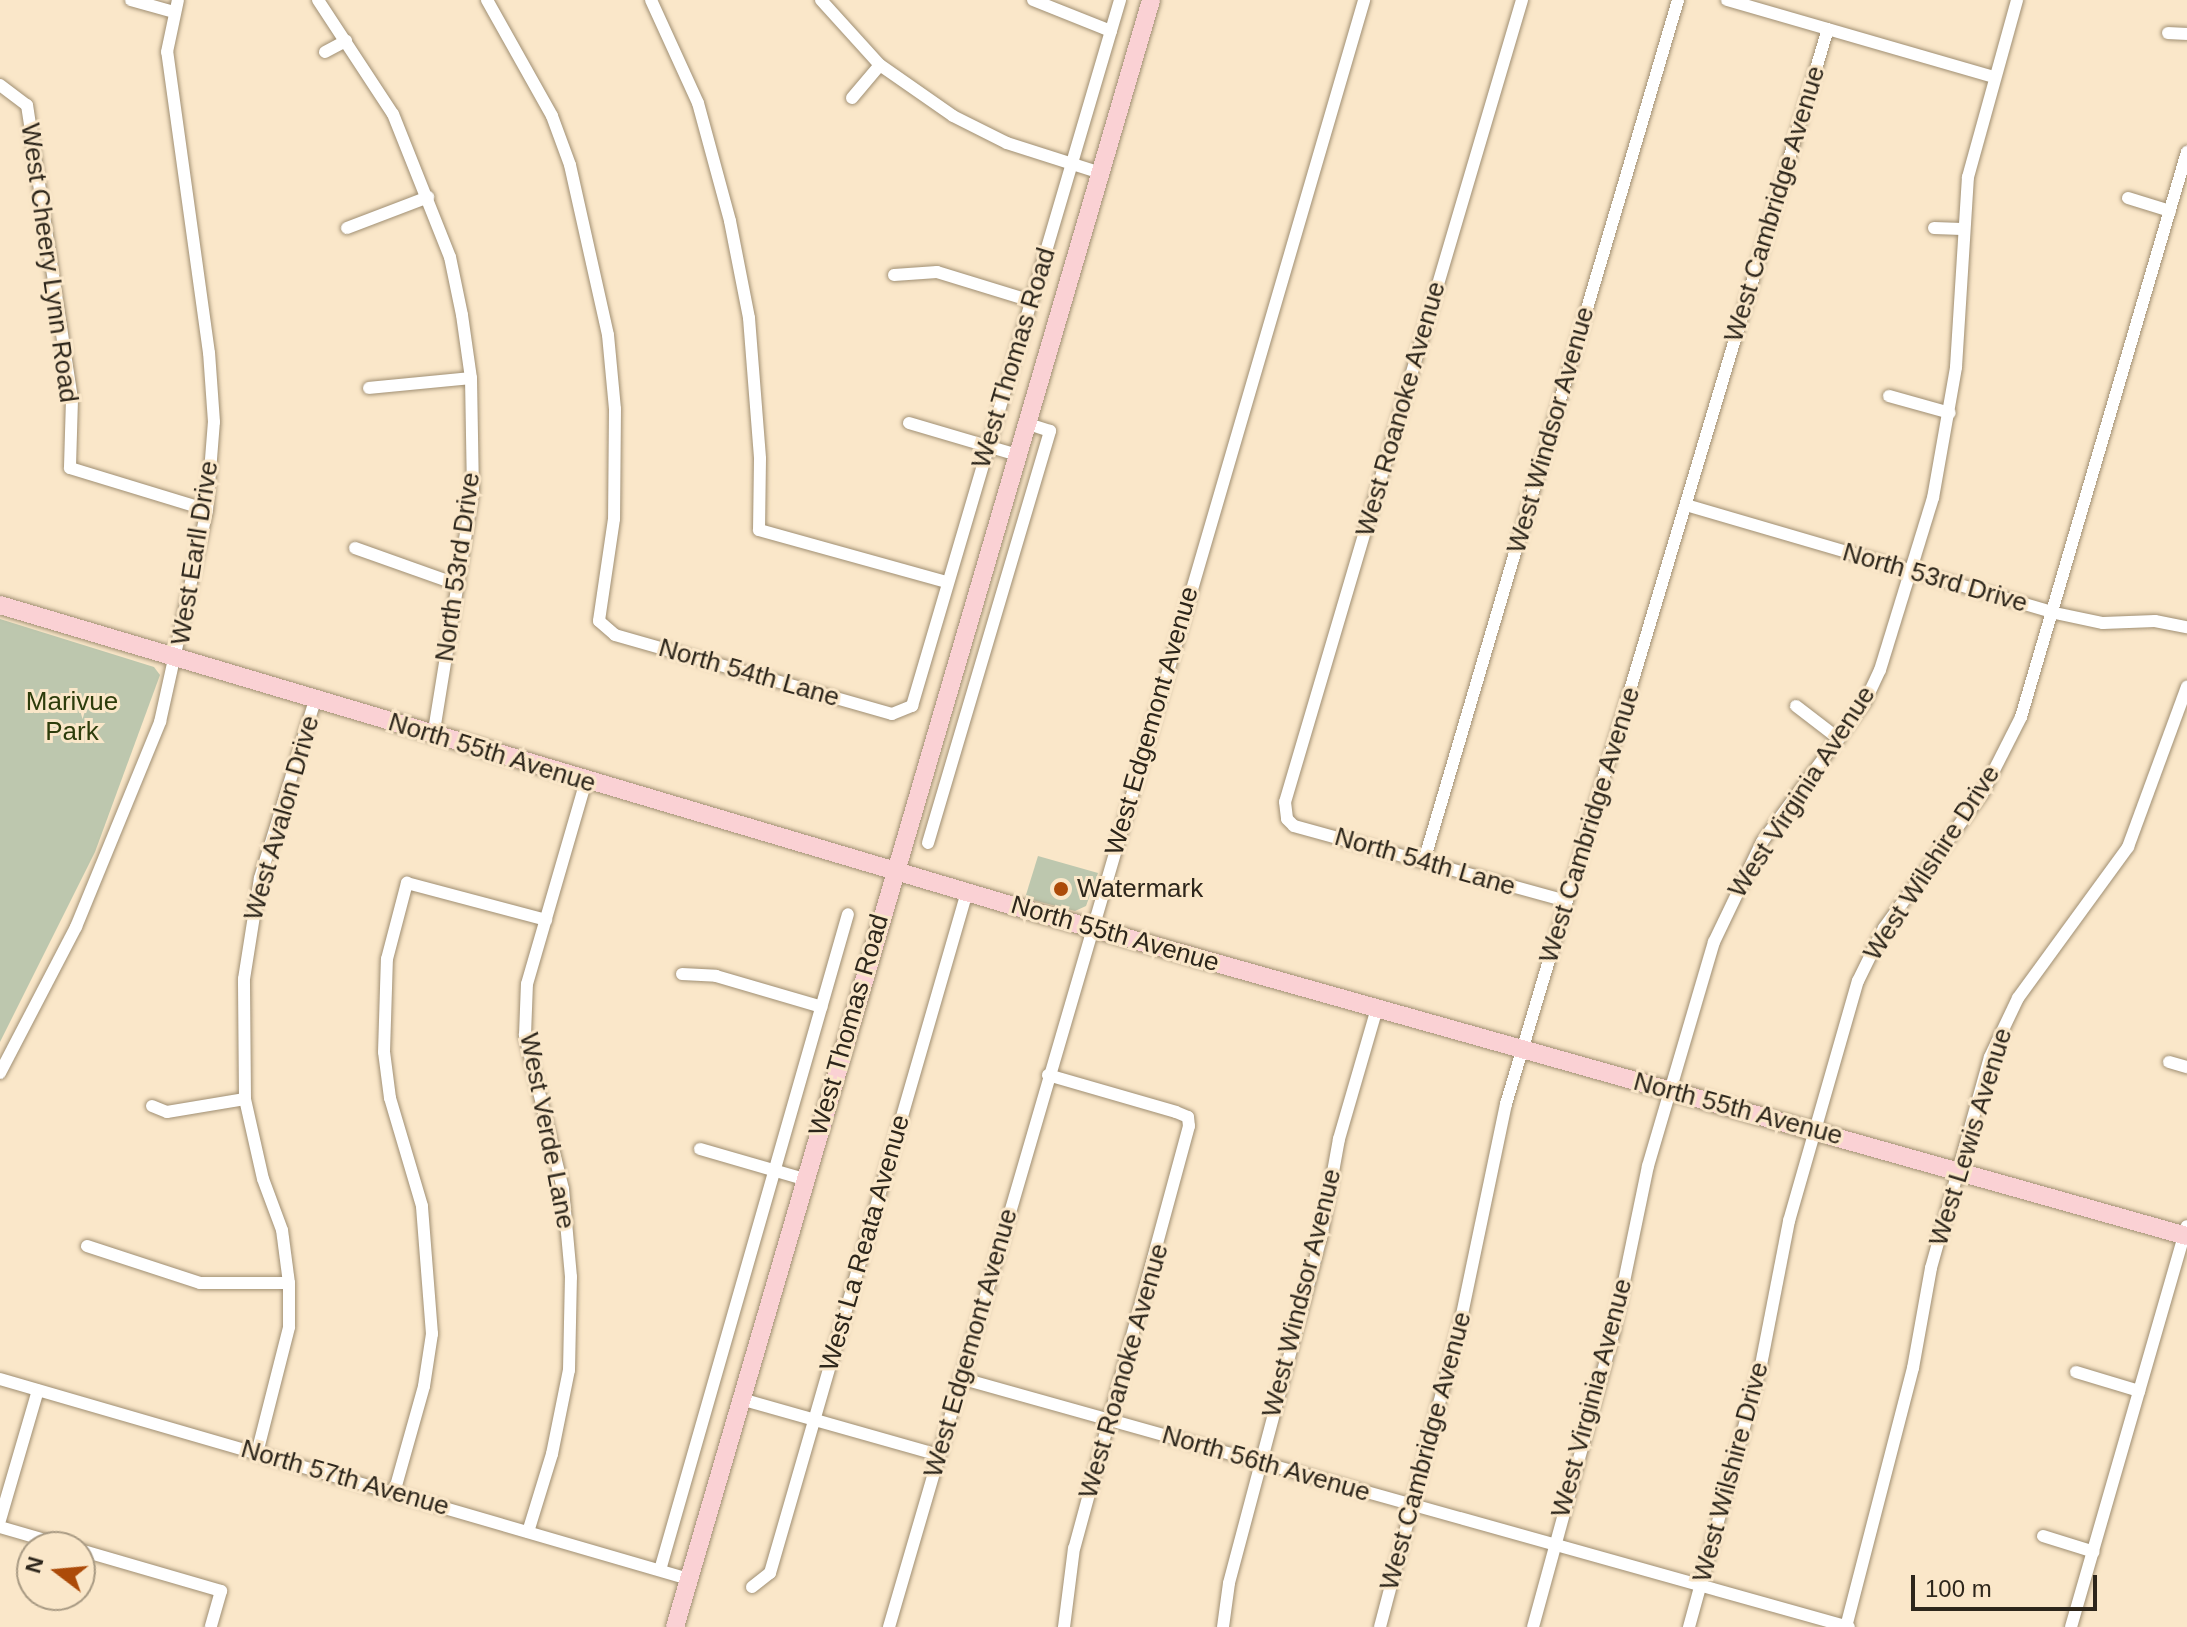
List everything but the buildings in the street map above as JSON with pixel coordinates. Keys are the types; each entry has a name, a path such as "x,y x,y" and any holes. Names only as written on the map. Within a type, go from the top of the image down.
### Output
{"street":[{"path":"131,0 176,6"},
{"name":"North 53rd Drive","path":"318,0 393,114 428,197 450,257 471,378 473,490 433,736"},
{"name":"North 54th Lane","path":"487,0 552,116 570,165 608,335 615,409 614,519 599,621 615,635 904,713"},
{"path":"651,0 698,103 730,221 749,318 760,459 759,530 947,582"},
{"path":"821,0 880,65 953,116 1007,143 1101,173"},
{"path":"1033,0 1111,31"},
{"name":"West Thomas Road","path":"904,713 912,706 1120,0"},
{"name":"West Thomas Road","path":"675,1627 893,870 1028,424 1151,0"},
{"name":"West Edgemont Avenue","path":"889,1627 1364,0"},
{"name":"West Roanoke Avenue","path":"1287,819 1285,802 1522,0"},
{"name":"West Windsor Avenue","path":"1424,861 1678,0"},
{"path":"1727,0 1994,77"},
{"name":"West Virginia Avenue","path":"1533,1627 1553,1544 1614,1330 1636,1213 1668,1089 1728,903 1762,842 1839,739 1880,670 1933,498 1950,413 1961,324 1962,229 1968,177 2017,0"},
{"name":"West Earll Drive","path":"0,1073 118,832 160,722 178,658 207,510 214,422 209,353 171,108 167,52 176,6"},
{"name":"West Cambridge Avenue","path":"1380,1627 1409,1504 1460,1324 1522,1050 1828,29"},
{"path":"2168,33 2187,34"},
{"path":"325,52 346,41"},
{"path":"852,98 880,65"},
{"name":"West Cheery Lynn Road","path":"0,85 27,105 72,399 70,468 207,510"},
{"name":"West Wilshire Drive","path":"1689,1627 1761,1365 1789,1221 1858,981 1884,928 1983,792 2021,717 2055,613 2187,152"},
{"path":"347,228 428,197"},
{"path":"2128,198 2170,211"},
{"path":"1934,228 1962,229"},
{"path":"894,275 937,272 1031,301"},
{"path":"369,388 471,378"},
{"path":"1889,396 1950,413"},
{"path":"909,423 1018,455"},
{"name":"West Thomas Road","path":"928,843 1050,431 1028,424"},
{"name":"North 53rd Drive","path":"1686,505 2055,613 2103,623 2155,621 2187,627"},
{"path":"355,548 459,585"},
{"name":"North 55th Avenue","path":"0,605 433,736 1091,928 2186,1232"},
{"name":"West Lewis Avenue","path":"1847,1627 1959,1171 2001,1029 2128,847 2187,687"},
{"name":"West Avalon Drive","path":"257,1453 289,1327 289,1283 282,1230 263,1179 245,1099 244,979 260,878 315,700"},
{"path":"1796,706 1839,739"},
{"path":"924,769 948,776"},
{"name":"West Verde Lane","path":"528,1532 552,1454 569,1370 571,1277 563,1189 525,1035 527,984 586,781"},
{"name":"North 54th Lane","path":"1287,819 1294,826 1566,901"},
{"path":"394,1493 424,1386 432,1334 422,1206 390,1098 384,1052 387,959 407,883 546,920"},
{"name":"West La Reata Avenue","path":"752,1587 770,1573 967,892"},
{"name":"West Thomas Road","path":"660,1570 848,914"},
{"path":"682,974 716,976 822,1007"},
{"name":"West Windsor Avenue","path":"1223,1627 1229,1583 1315,1263 1339,1139 1377,1008"},
{"path":"2169,1062 2187,1067"},
{"name":"West Roanoke Avenue","path":"1048,1075 1188,1117 1168,1217 1108,1419 1074,1548 1064,1627"},
{"path":"152,1106 167,1112 245,1099"},
{"path":"700,1149 804,1179"},
{"path":"2071,1627 2186,1232"},
{"path":"87,1246 200,1283 289,1283"},
{"path":"2076,1372 2139,1391"},
{"name":"North 56th Avenue","path":"960,1378 1847,1627"},
{"name":"North 57th Avenue","path":"0,1379 689,1579"},
{"path":"0,1520 38,1390"},
{"path":"741,1399 939,1455"},
{"path":"2043,1536 2094,1552"},
{"path":"96,1555 221,1591 211,1627"}],"green space":[{"name":"Marivue Park","path":"0,619 154,667 160,675 95,852 0,1042"},
{"path":"1038,856 1098,873 1086,906 1075,911 1025,898"}],"place":[{"name":"Watermark","path":"1061,889"}]}
